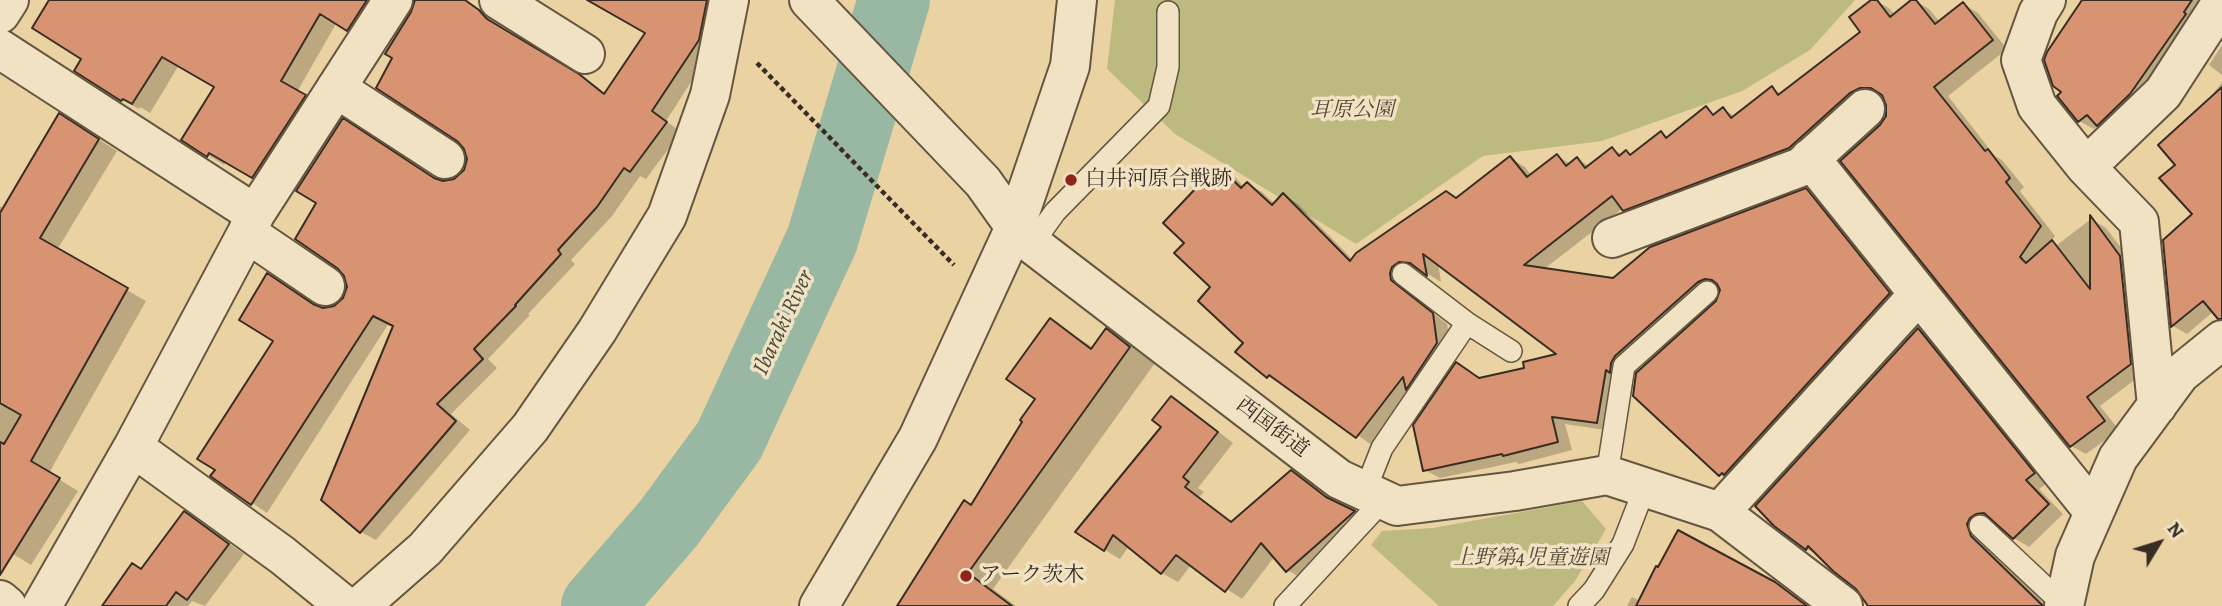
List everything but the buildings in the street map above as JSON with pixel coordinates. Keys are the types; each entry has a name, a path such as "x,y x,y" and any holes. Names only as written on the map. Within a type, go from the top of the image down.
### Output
{"street":[{"path":"0,14 9,0"},
{"path":"42,606 134,447 251,223 393,0"},
{"path":"499,0 585,54"},
{"path":"360,606 425,549 530,428 597,331 667,216 710,95 729,0"},
{"name":"西国街道","path":"809,0 983,181 1024,235 1339,479 1397,506 1516,491 1607,475 1720,512 1831,602"},
{"path":"818,606 918,438 1024,235 1070,66 1077,0"},
{"path":"2046,0 2038,13 2021,60 2037,106 2086,167 2139,222 2157,405"},
{"path":"2086,167 2163,93 2222,2"},
{"path":"0,49 251,223 325,286"},
{"path":"336,89 445,159"},
{"path":"1612,238 1801,167 1865,109"},
{"path":"1810,158 2094,512"},
{"path":"1720,512 1919,293"},
{"path":"2064,605 2075,556 2118,458 2180,374 2222,340"},
{"path":"134,447 282,555 345,606"},
{"path":"0,600 7,606"}],"lane":[{"path":"1024,235 1055,212 1159,106 1168,67 1168,12"},
{"path":"1403,274 1467,323 1511,351"},
{"path":"1607,475 1624,366 1707,292"},
{"path":"1292,604 1374,495 1382,448 1467,323"},
{"path":"1579,606 1594,590 1623,544 1645,487"},
{"path":"1980,526 2064,605"}],"path":[{"path":"752,58 957,268"}],"green space":[{"name":"耳原公園","path":"1115,0 1855,0 1810,50 1742,91 1602,141 1483,156 1356,244 1175,134 1107,69"},
{"name":"上野第4児童遊園","path":"1582,501 1606,529 1575,581 1553,606 1439,606 1371,545 1382,531 1433,528"}],"waterway":[{"name":"Ibaraki River","path":"597,606 668,524 729,441 822,240 894,0"}],"place":[{"name":"白井河原合戦跡","path":"1071,180"},
{"name":"アーク茨木","path":"966,576"}]}
